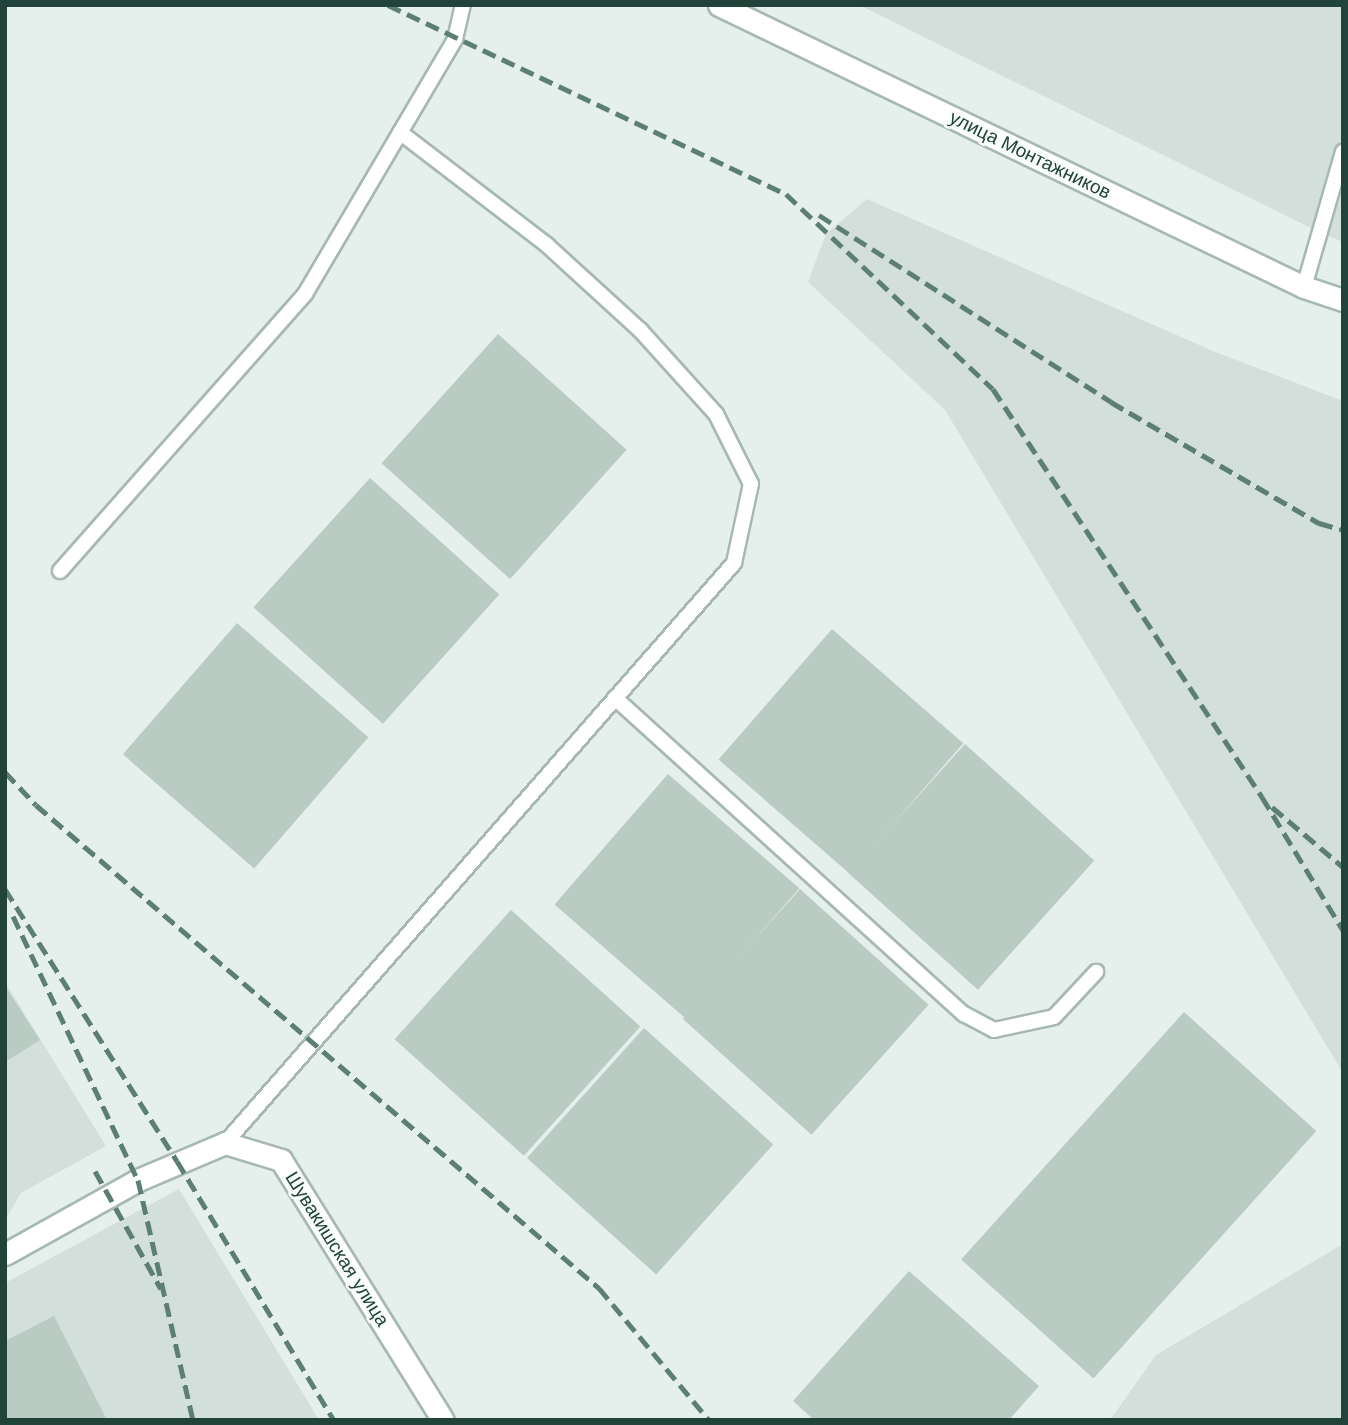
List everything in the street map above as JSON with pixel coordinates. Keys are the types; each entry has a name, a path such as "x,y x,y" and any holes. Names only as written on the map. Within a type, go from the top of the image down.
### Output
{"street":[{"name":"улица Монтажников","path":"719,5 1304,287 1343,300"},
{"path":"5,1254 138,1180 225,1143"},
{"name":"Шувакишская улица","path":"225,1143 281,1160 443,1420"}],"lane":[{"path":"60,571 304,294 455,39 463,5"},
{"path":"225,1143 734,563 751,484 716,414 640,330 547,245 400,132"},
{"path":"1304,287 1343,152"},
{"path":"615,698 964,1014 994,1030 1054,1017 1096,972"}],"shaded area":[{"path":"859,5 1343,5 1343,242 1317,231"},
{"path":"867,199 1213,351 1343,401 1343,1073 945,410 808,282 826,234"},
{"path":"5,982 106,1146 21,1193 5,1220"},
{"path":"179,1189 319,1420 5,1420 5,1283"},
{"path":"1343,1244 1343,1420 1110,1420 1156,1355"}],"building":[{"path":"498,334 627,450 510,579 382,463"},
{"path":"370,478 499,594 383,724 254,607"},
{"path":"237,623 368,737 254,868 123,754"},
{"path":"832,629 963,743 850,874 719,760"},
{"path":"965,744 1094,860 978,990 849,873"},
{"path":"668,774 799,888 686,1019 555,905"},
{"path":"800,889 929,1005 811,1135 683,1019"},
{"path":"511,910 640,1026 524,1156 395,1039"},
{"path":"5,986 40,1040 5,1062"},
{"path":"1184,1012 1316,1131 1093,1379 961,1259"},
{"path":"644,1028 773,1144 656,1274 527,1158"},
{"path":"909,1271 1039,1386 1009,1420 814,1420 793,1401"},
{"path":"54,1316 107,1420 5,1420 5,1341"}],"railway":[{"path":"388,5 786,194 993,389 1262,797 1343,930"},
{"path":"819,215 1111,402 1319,523 1343,530"},
{"path":"5,772 36,805 599,1288 709,1420"},
{"path":"1272,807 1343,867"},
{"path":"5,889 177,1161 334,1420"},
{"path":"13,916 138,1180 193,1420"},
{"path":"95,1171 161,1289"}]}
